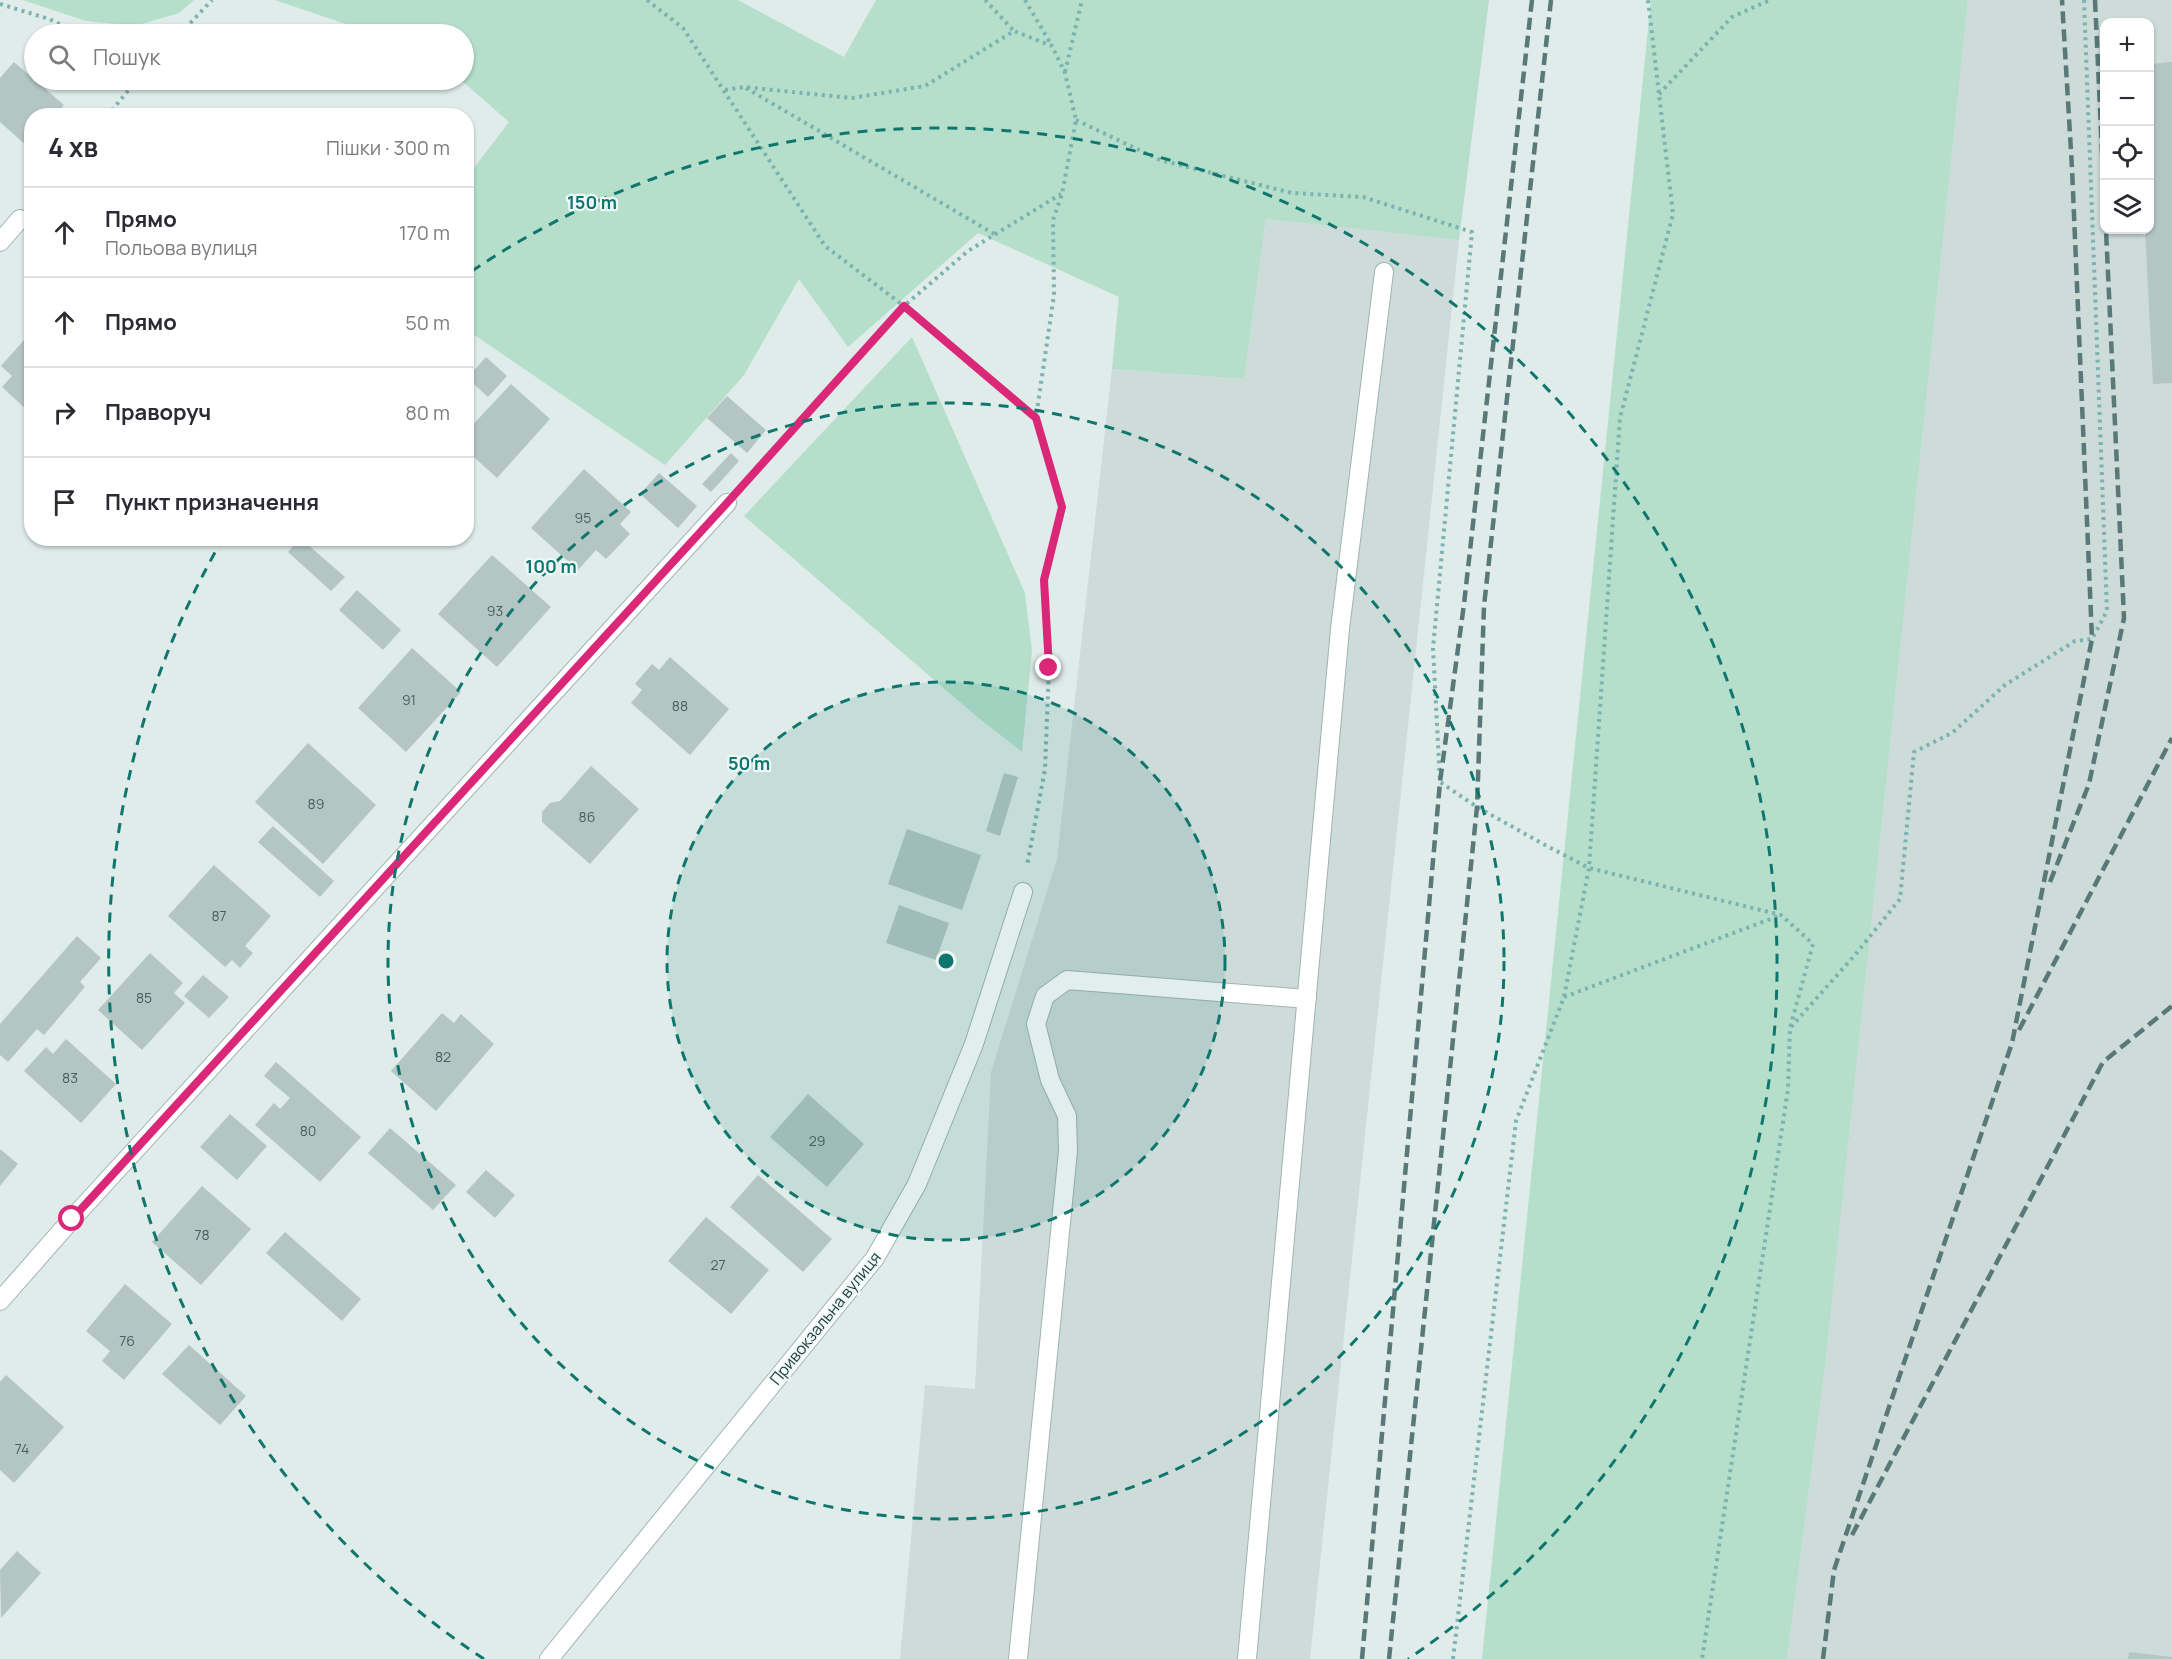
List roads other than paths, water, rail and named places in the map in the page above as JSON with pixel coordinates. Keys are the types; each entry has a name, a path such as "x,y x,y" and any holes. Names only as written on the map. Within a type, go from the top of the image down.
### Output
{"street":[{"path":"0,242 20,219"},
{"path":"1247,1659 1340,629 1384,272"},
{"path":"0,1301 72,1219 727,503"},
{"name":"Привокзальна вулиця","path":"549,1659 875,1258 917,1184 974,1044 1023,892"},
{"path":"1018,1659 1068,1151 1067,1116 1050,1080 1036,1024 1045,996 1067,980 1307,999"}],"railway":[{"path":"1362,1659 1440,782 1464,604 1532,0"},
{"path":"1389,1659 1477,807 1484,606 1551,0"},
{"path":"1823,1659 1834,1570 2012,1043 2092,639 2072,168 2062,0"},
{"path":"2095,0 2103,180"},
{"path":"2050,882 2089,784 2124,618 2106,234"},
{"path":"2019,1030 2172,738"},
{"path":"1852,1535 2103,1062 2172,1006"}]}
